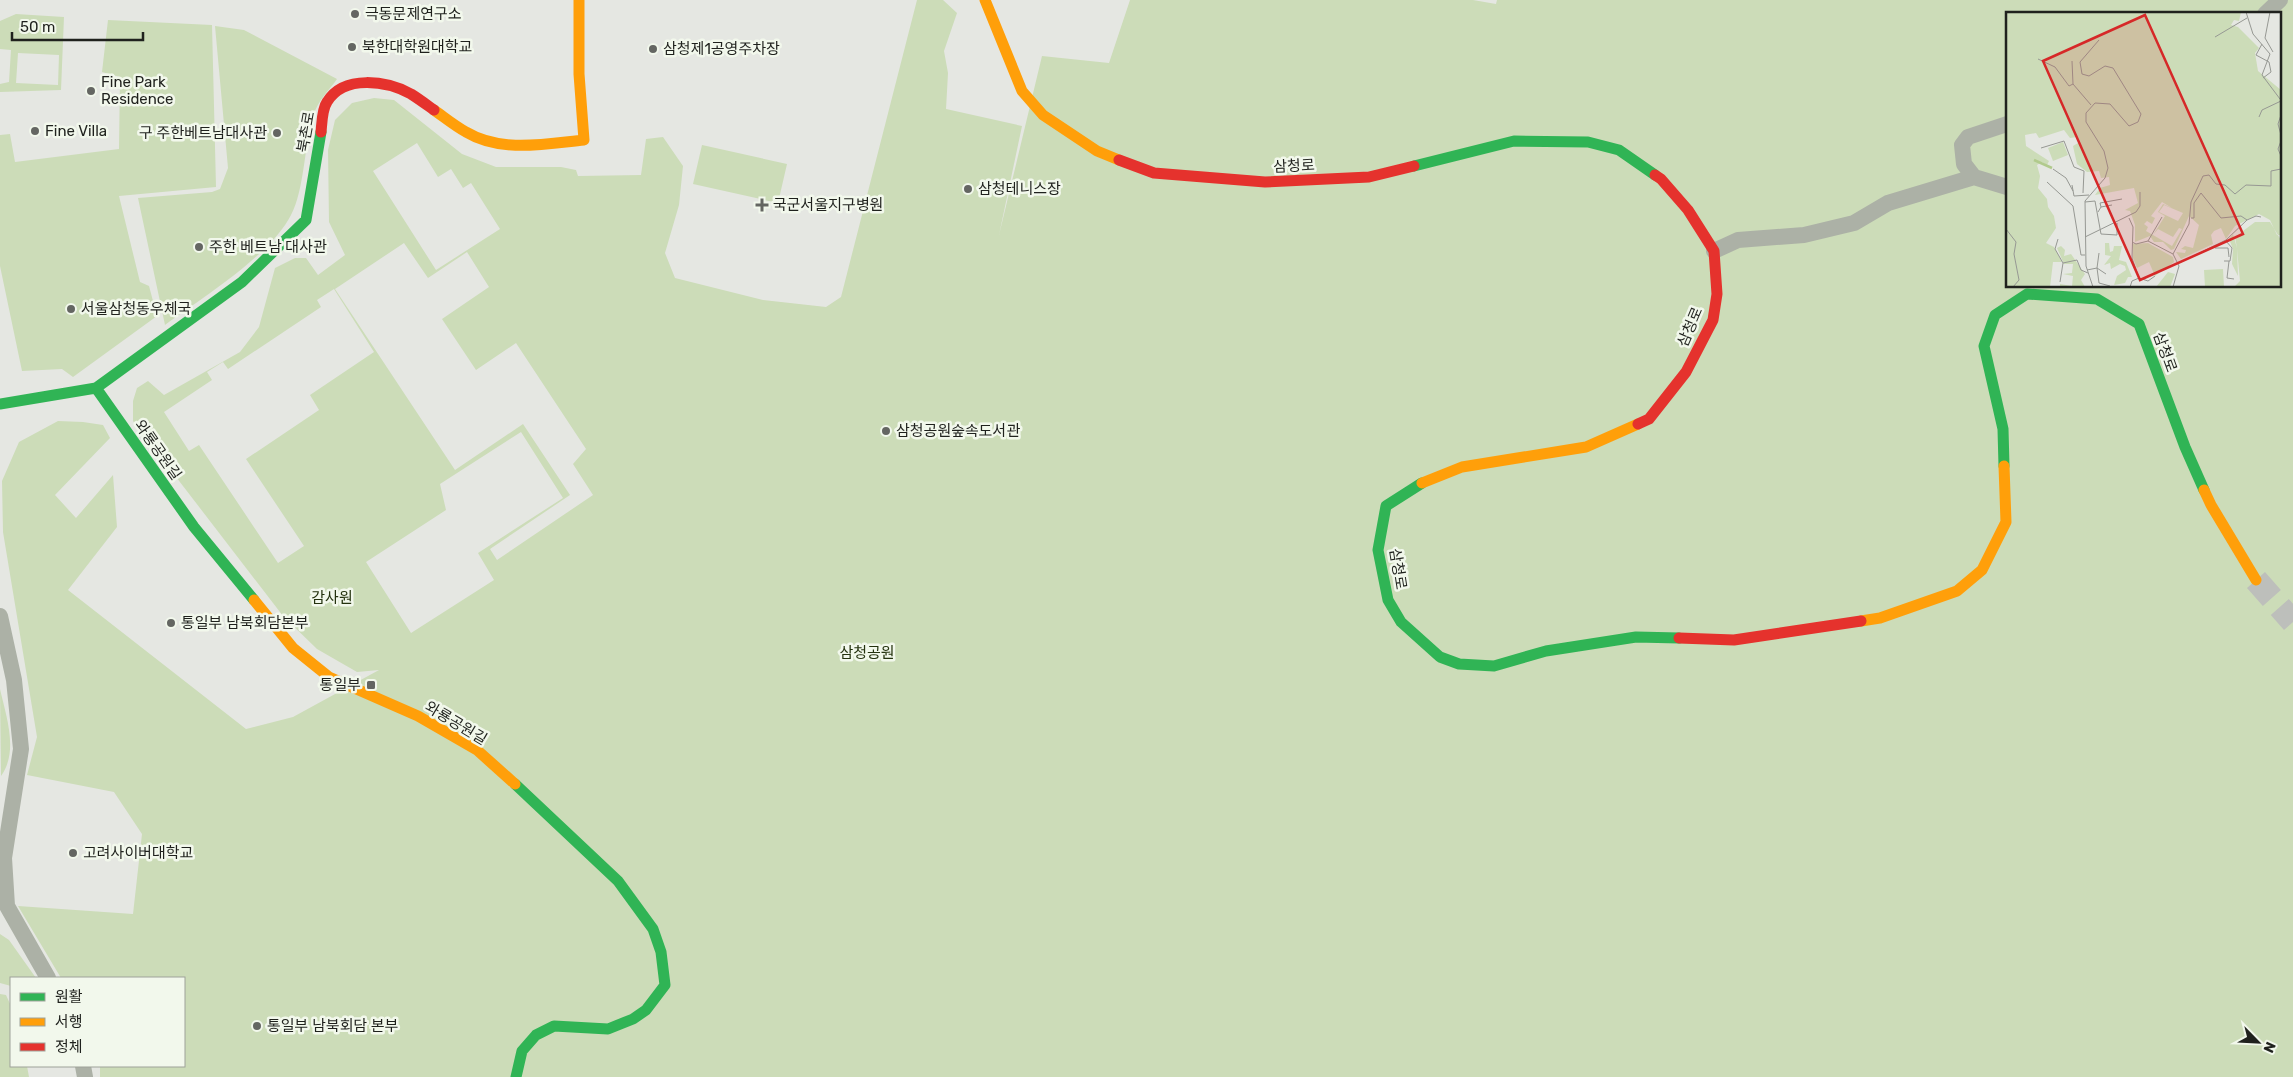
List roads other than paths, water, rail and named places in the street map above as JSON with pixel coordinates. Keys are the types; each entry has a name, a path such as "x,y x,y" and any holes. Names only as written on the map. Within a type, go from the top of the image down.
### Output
{"street":[{"name":"북촌로","path":"0,404 96,388 242,282 306,220 326,102 342,88 360,82 386,85 411,94 467,133 491,142 518,146 584,140 579,74 579,0"},
{"name":"삼청로","path":"985,0 1022,91 1043,115 1097,151 1154,173 1265,182 1369,177 1514,141 1588,142 1619,150 1661,179 1688,210 1714,251 1717,294 1713,320 1686,372 1649,419 1586,447 1462,467 1415,486 1386,506 1378,550 1388,600 1400,622 1440,657 1459,664 1494,666 1546,650 1636,636 1734,640 1880,618 1957,591 1982,570 2006,522 2003,429 1984,346 1995,314 2026,294 2097,298 2139,324 2184,447 2212,505 2256,580"},
{"path":"2267,12 2280,0"},
{"path":"1974,177 1964,164 1962,145 1968,137 2006,124"},
{"path":"1714,251 1738,240 1804,235 1854,223 1888,203 1974,177 2006,186"},
{"name":"와룡공원길","path":"96,388 194,527 293,648 329,677 418,716 477,750 550,815 618,882 652,929 661,952 665,985 646,1010 608,1029 554,1026 542,1032 522,1051 516,1077"},
{"path":"0,616 14,680 21,749 4,858 6,906 47,977"}],"tunnel":[{"path":"2256,580 2293,622"}],"place":[{"name":"극동문제연구소","path":"355,14"},
{"name":"북한대학원대학교","path":"352,47"},
{"name":"삼청제1공영주차장","path":"653,49"},
{"name":"Fine Park Residence","path":"91,91"},
{"name":"Fine Villa","path":"35,131"},
{"name":"구 주한베트남대사관","path":"277,133"},
{"name":"삼청테니스장","path":"968,189"},
{"name":"국군서울지구병원","path":"762,205"},
{"name":"주한 베트남 대사관","path":"199,247"},
{"name":"서울삼청동우체국","path":"71,309"},
{"name":"삼청공원숲속도서관","path":"886,431"},
{"name":"통일부 남북회담본부","path":"171,623"},
{"name":"통일부","path":"371,685"},
{"name":"고려사이버대학교","path":"73,853"},
{"name":"통일부 남북회담 본부","path":"257,1026"}],"park label":[{"name":"감사원","path":"332,598"},
{"name":"삼청공원","path":"867,653"}]}
